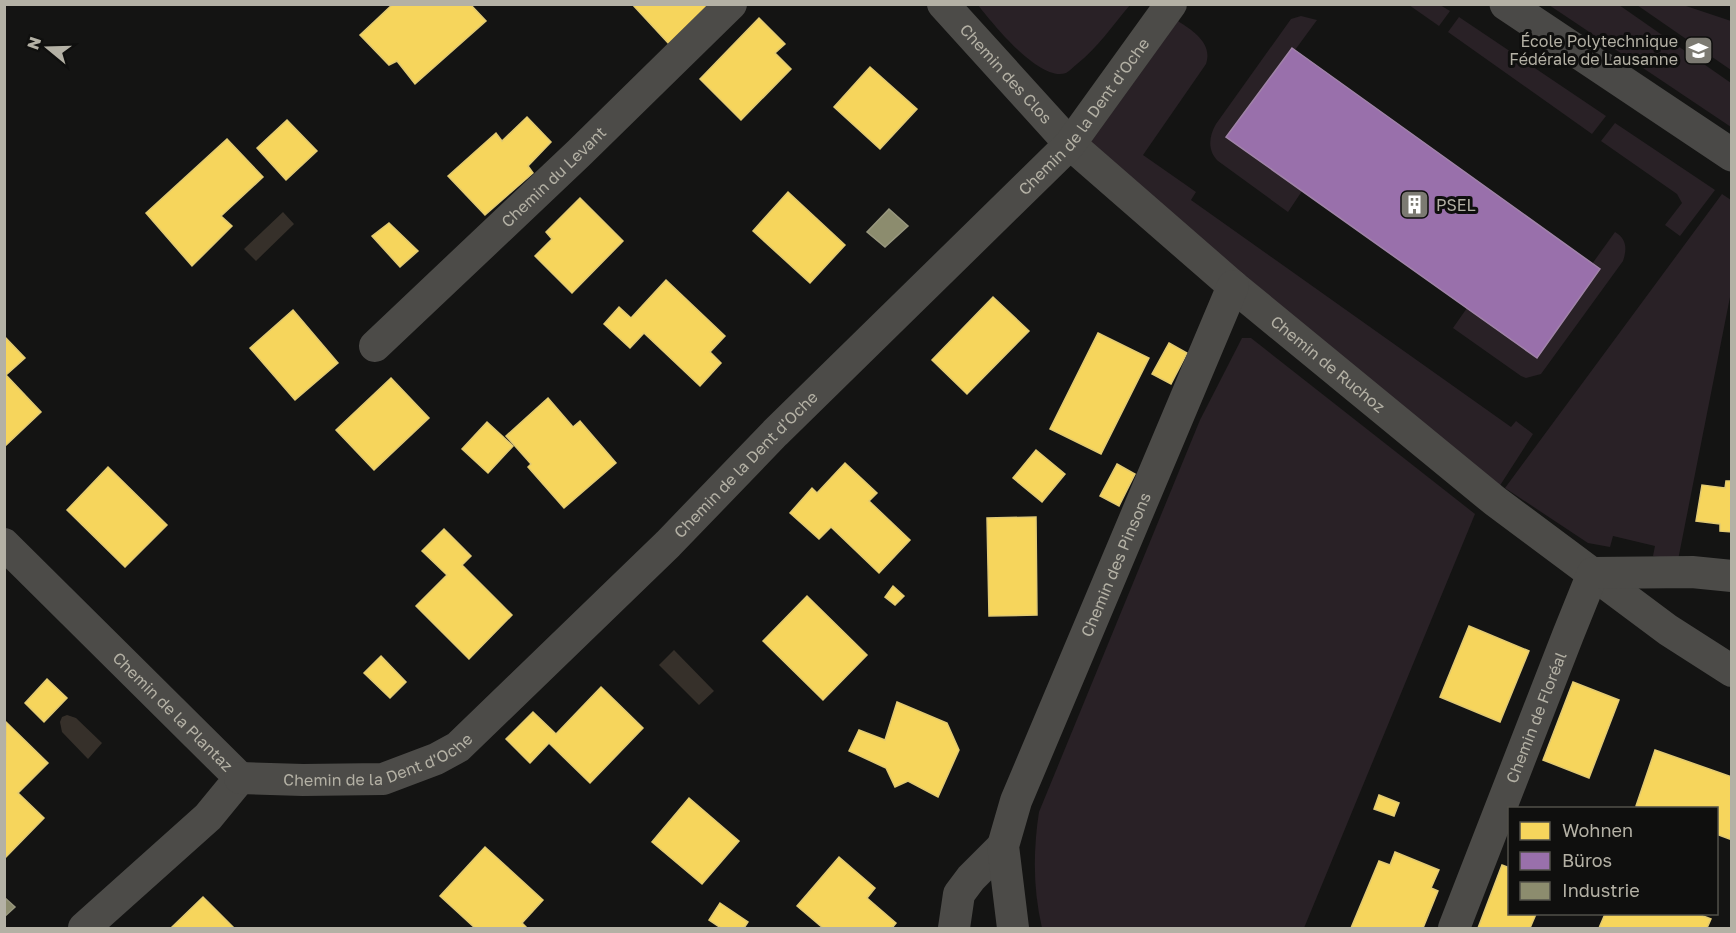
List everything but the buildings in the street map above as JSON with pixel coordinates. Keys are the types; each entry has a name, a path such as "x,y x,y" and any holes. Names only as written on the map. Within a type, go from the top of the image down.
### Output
{"main road":[{"path":"1506,4 1731,156"}],"street":[{"name":"Chemin du Levant","path":"375,346 579,153 731,4"},
{"name":"Chemin des Clos","path":"943,4 1070,144"},
{"name":"Chemin de la Dent d'Oche","path":"240,778 383,779 436,759 458,747 668,544 776,433 1070,144 1171,4"},
{"name":"Chemin de Ruchoz","path":"1070,144 1233,286 1495,501 1668,630 1731,671"},
{"name":"Chemin des Pinsons","path":"1013,928 1003,846 1016,801 1233,286"},
{"name":"Chemin de la Plantaz","path":"4,544 240,778 208,817 84,928"},
{"path":"1593,573 1692,572 1731,576"},
{"name":"Chemin de Floréal","path":"1454,928 1593,573"},
{"name":"Chemin des Pinsons","path":"954,928 959,894 971,878 1003,846"}],"shaded area":[{"path":"978,5 1130,5 1085,57 1066,73 1055,74 1030,61 994,25"},
{"path":"1409,5 1440,5 1450,11 1439,26"},
{"path":"1549,5 1619,5 1731,83 1731,127"},
{"path":"1637,5 1683,5 1731,21 1731,70"},
{"path":"1301,16 1317,20 1295,50 1291,49 1227,137 1302,191 1288,212 1218,161 1214,157 1210,143 1216,124 1291,19"},
{"path":"1459,17 1606,116 1592,134 1448,32"},
{"path":"1178,21 1195,33 1204,44 1207,50 1206,64 1143,155 1196,192 1191,200 1511,427 1516,421 1533,434 1499,487 1088,146"},
{"path":"1615,123 1715,190 1680,236 1665,225 1682,203 1677,194 1601,141"},
{"path":"1722,194 1731,200 1731,292 1678,560 1653,556 1655,546 1613,536 1610,547 1588,543 1505,488"},
{"path":"283,212 294,224 256,261 244,249"},
{"path":"1615,232 1622,238 1625,245 1623,261 1541,374 1526,378 1521,376 1453,328 1467,308 1538,358 1599,269 1592,264"},
{"path":"1242,338 1251,338 1475,514 1304,928 1042,928 1035,870 1039,812 1200,420"},
{"path":"674,650 714,691 699,705 659,665"},
{"path":"67,715 76,718 102,743 88,759 62,732 60,722 62,717"}],"place":[{"name":"École Polytechnique Fédérale de Lausanne","path":"1699,50"},
{"name":"PSEL","path":"1415,205"}]}
